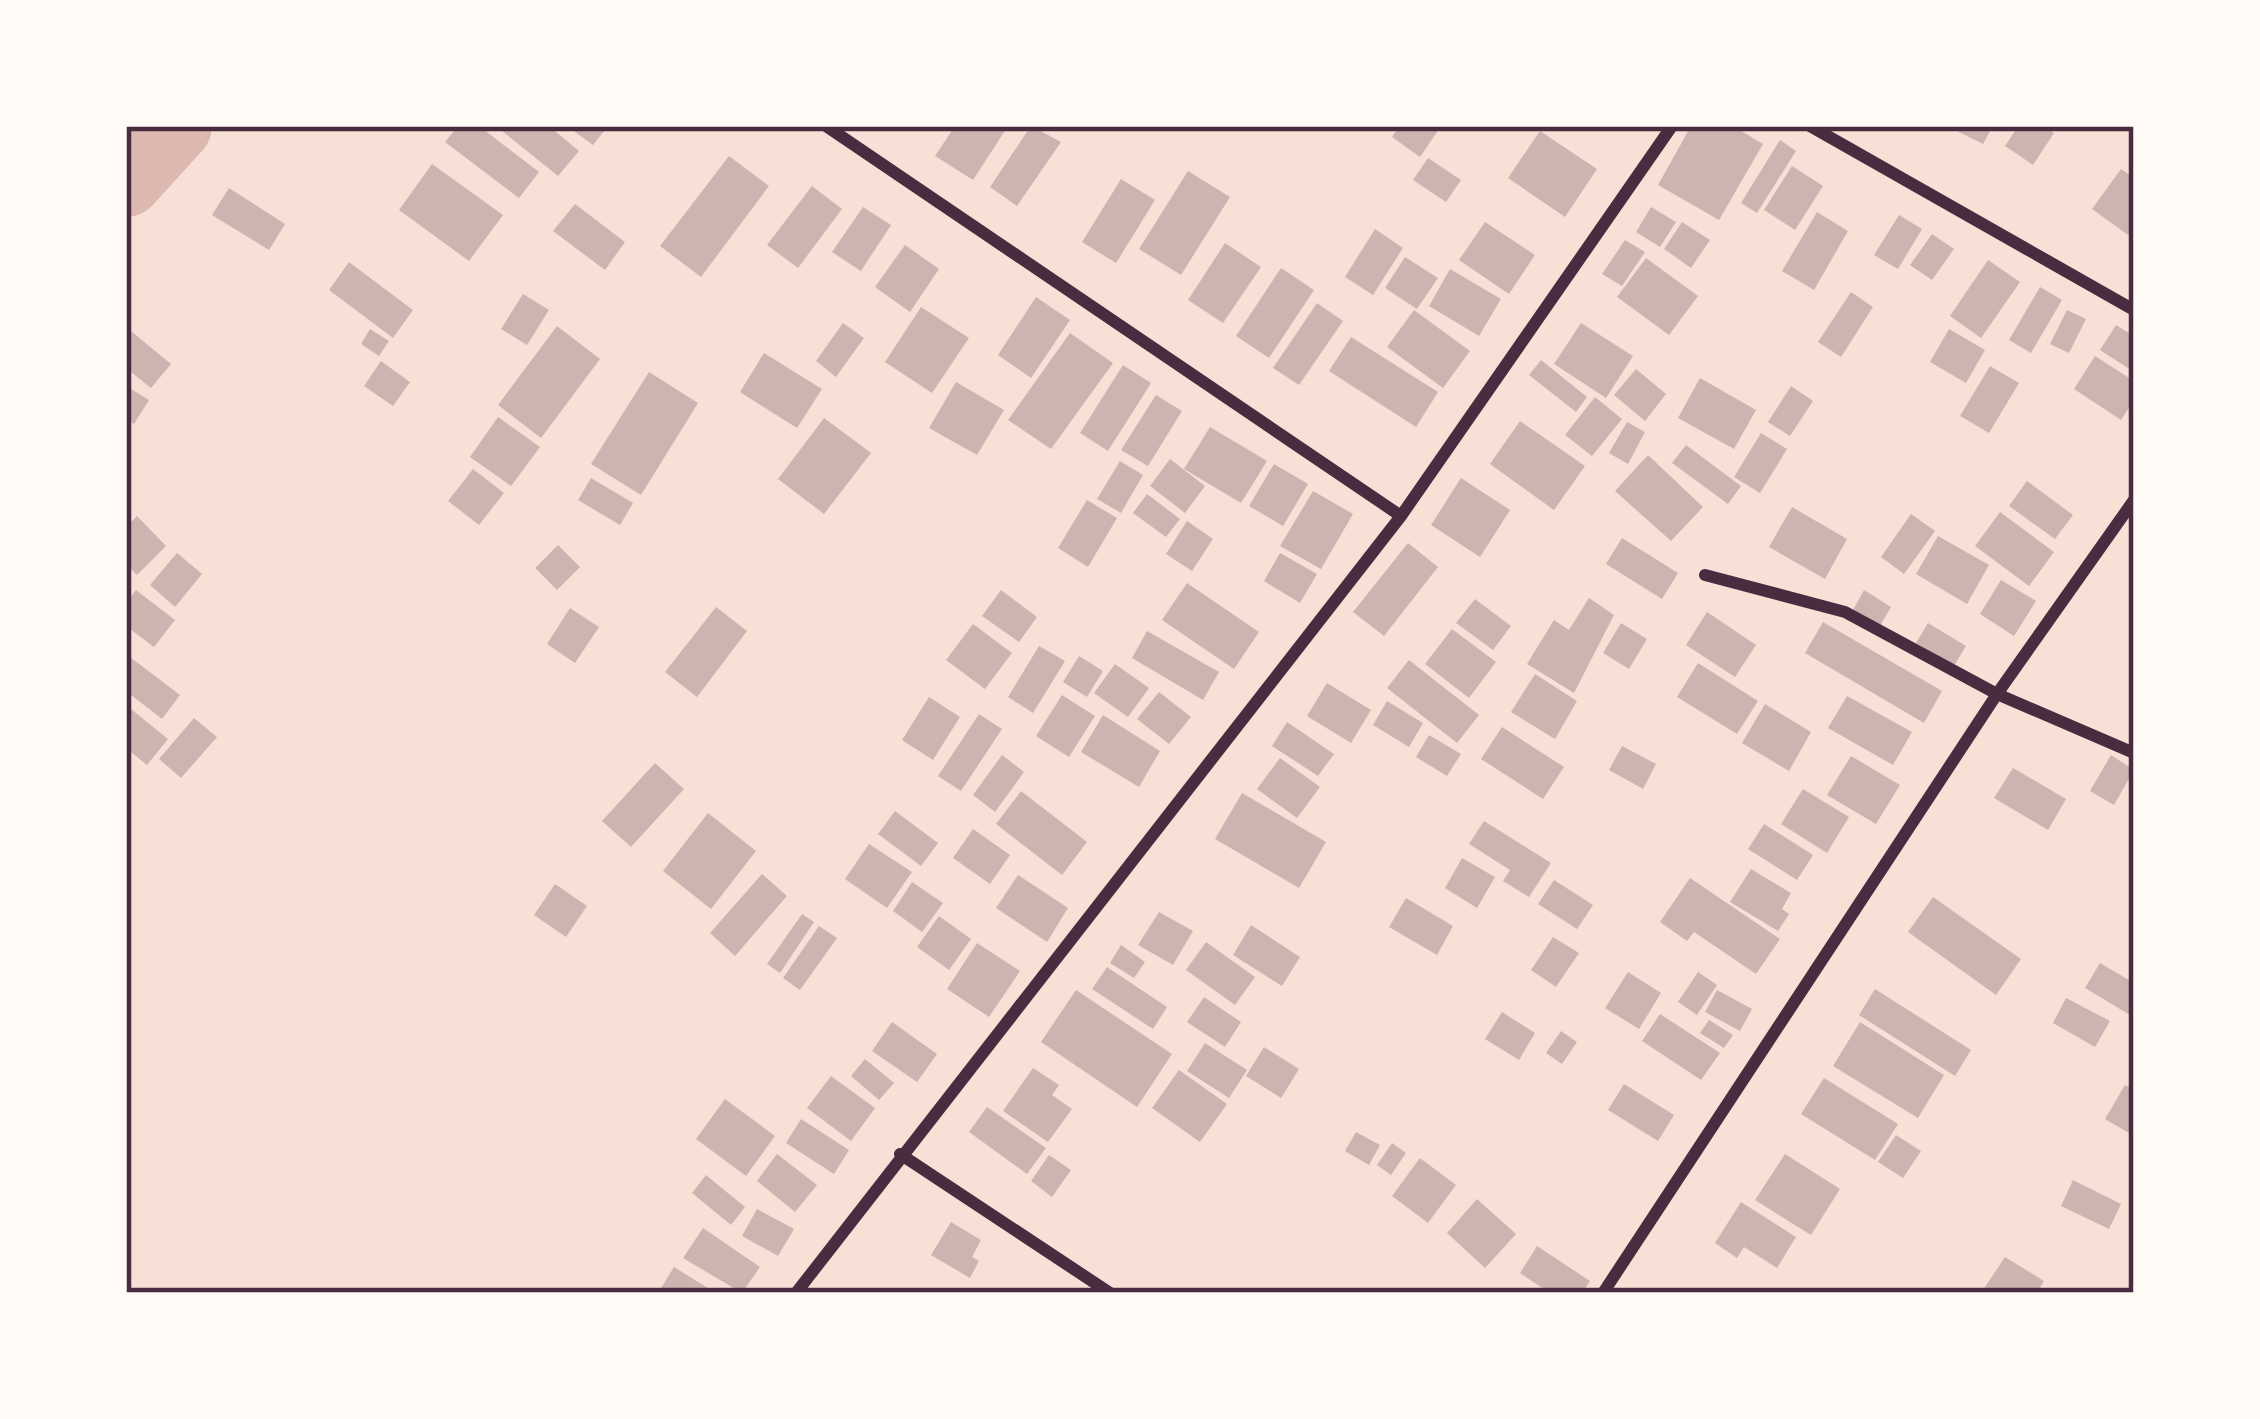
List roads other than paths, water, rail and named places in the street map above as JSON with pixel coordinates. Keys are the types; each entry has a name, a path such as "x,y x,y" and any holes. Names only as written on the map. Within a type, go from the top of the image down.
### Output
{"street":[{"path":"826,126 1401,516"},
{"path":"796,1293 1401,516 1672,126"},
{"path":"1810,126 2134,310"},
{"path":"1603,1293 1997,694 2134,500"},
{"path":"1705,575 1845,612 1997,694 2134,753"},
{"path":"900,1154 1110,1293"}],"waterway":[{"path":"126,181 176,126"}]}
